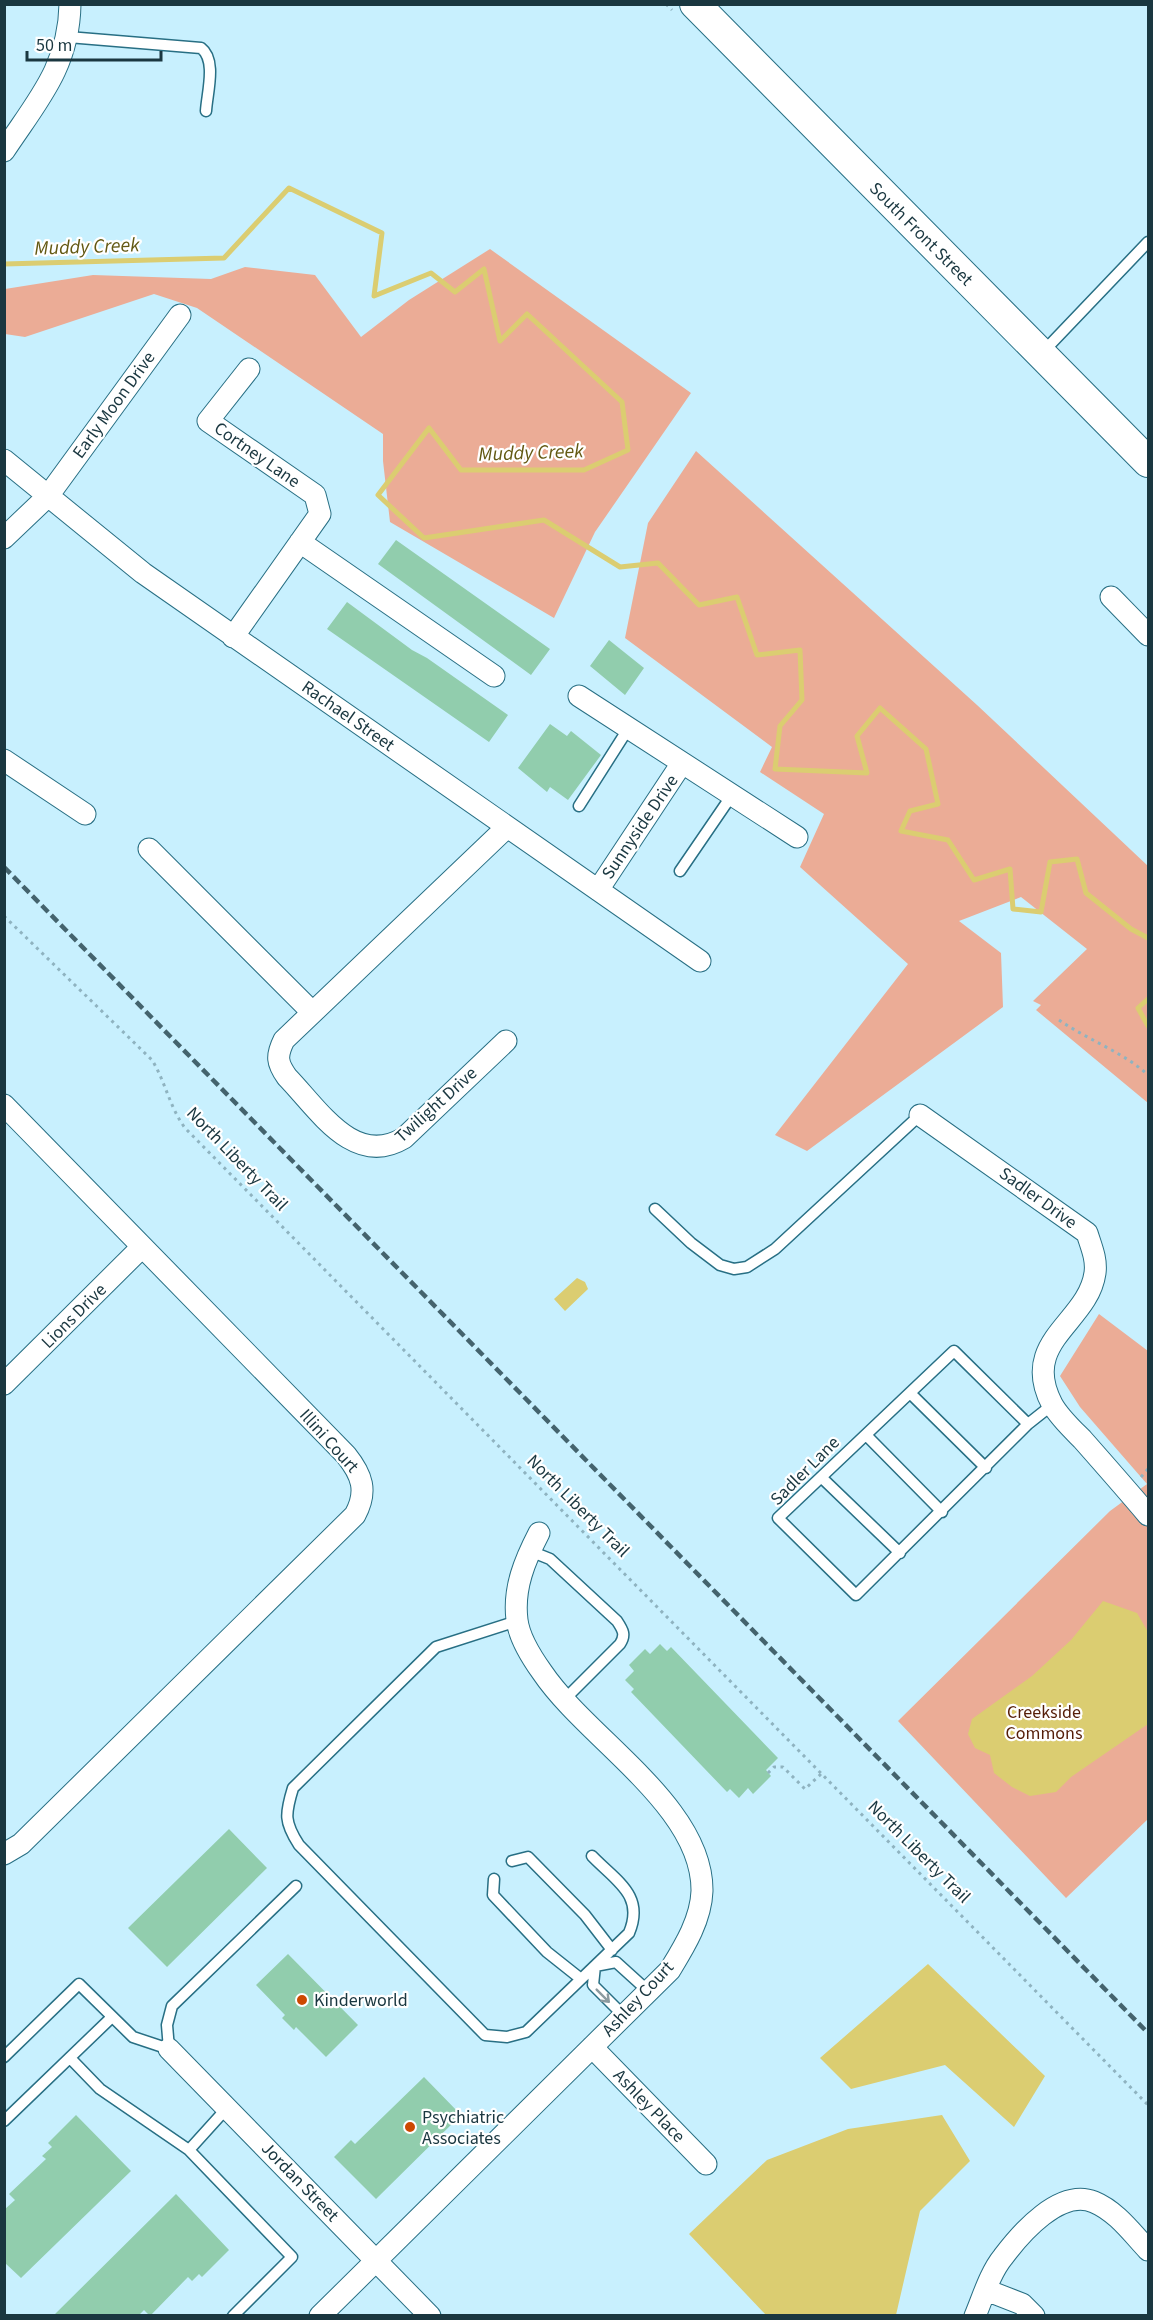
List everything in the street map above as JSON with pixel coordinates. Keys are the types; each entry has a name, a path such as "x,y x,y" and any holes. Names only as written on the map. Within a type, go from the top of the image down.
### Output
{"street":[{"path":"4,151 57,72 68,37 70,4"},
{"name":"South Front Street","path":"695,4 1149,462"},
{"name":"Early Moon Drive","path":"4,538 48,496 180,315"},
{"name":"Cortney Lane","path":"233,637 320,514 315,495 208,421 249,369"},
{"name":"Rachael Street","path":"4,460 143,573 700,961"},
{"path":"300,542 494,676"},
{"path":"1111,597 1149,635"},
{"name":"Sunnyside Drive","path":"579,696 797,837"},
{"path":"4,760 85,814"},
{"name":"Sunnyside Drive","path":"598,890 682,763"},
{"name":"Twilight Drive","path":"506,1041 404,1138 390,1146 374,1149 359,1145 345,1137 279,1066 277,1054 284,1040 312,1012 507,827"},
{"path":"149,849 312,1012"},
{"name":"Illini Court","path":"4,1105 346,1455 361,1476 363,1487 361,1503 355,1515 21,1844 4,1854"},
{"name":"Sadler Drive","path":"920,1115 1087,1233 1094,1253 1095,1273 1090,1289 1050,1345 1044,1363 1044,1382 1052,1405 1149,1515"},
{"name":"Lions Drive","path":"4,1384 142,1247"},
{"name":"Ashley Court","path":"320,2316 670,1970 691,1935 702,1892 695,1850 673,1812 563,1701 531,1657 517,1621 518,1580 535,1542"},
{"name":"Ashley Place","path":"592,2048 706,2164"},
{"name":"Jordan Street","path":"170,2049 430,2316"},
{"path":"975,2316 1002,2259 1050,2208 1070,2199 1092,2201 1110,2211 1149,2250"},
{"path":"986,2290 1022,2304 1034,2316"}],"lane":[{"path":"68,37 201,48 207,53 210,63 206,111"},
{"path":"1041,354 1149,242"},
{"path":"579,806 628,729"},
{"path":"680,871 732,795"},
{"path":"655,1209 691,1243 720,1265 734,1269 747,1267 775,1249 920,1115"},
{"name":"Sadler Lane","path":"1028,1424 954,1351 778,1518 856,1595 1028,1424 1052,1405"},
{"path":"909,1393 986,1468"},
{"path":"866,1435 942,1512"},
{"path":"821,1477 900,1553"},
{"path":"535,1542 623,1629 624,1638 620,1644 563,1701"},
{"path":"517,1621 436,1647 293,1788 286,1809 288,1828 299,1845 486,2035 507,2037 526,2032 629,1933 635,1918 633,1899 592,1856"},
{"path":"512,1861 528,1857 585,1915 612,1950"},
{"path":"494,1879 493,1895 547,1952 581,1979"},
{"path":"4,2057 79,1983 133,2037 170,2049 166,2025 172,2006 296,1886"},
{"path":"595,1966 616,1962 648,1991"},
{"path":"595,1966 593,1985 624,2016"},
{"path":"4,2121 112,2017"},
{"path":"70,2058 100,2089 189,2150 292,2257 233,2316"},
{"path":"189,2150 227,2108"}],"path":[{"name":"North Liberty Trail","path":"4,916 152,1060 163,1078 172,1110 185,1128 1149,2105"},
{"path":"1059,1020 1087,1039 1133,1062 1149,1076"},
{"path":"1140,1476 1149,1469"},
{"path":"768,1773 774,1767 783,1767 805,1789 822,1773"}],"green space":[{"path":"490,249 691,393 595,532 554,618 390,522 383,461 383,434 197,308 154,294 25,337 5,334 5,289 93,275 211,279 245,267 315,275 361,337 409,300"},
{"path":"696,451 977,705 1148,866 1148,1103 1036,1010 1041,1005 1033,1001 1087,949 1021,897 959,921 1001,953 1003,1007 807,1151 775,1135 908,964 800,867 824,814 760,772 772,747 625,638 648,523"},
{"name":"Creekside Commons","path":"1099,1314 1148,1351 1148,1819 1066,1898 898,1721 1110,1511 1147,1484 1080,1407 1060,1376"}],"shaded area":[{"path":"577,1278 585,1282 588,1289 565,1311 554,1299"},
{"path":"1103,1601 1137,1613 1148,1632 1148,1724 1071,1777 1056,1792 1030,1796 1012,1787 994,1773 990,1755 975,1748 968,1734 972,1719 1032,1676 1071,1640"},
{"path":"928,1964 1045,2076 1014,2127 945,2065 851,2089 820,2058"},
{"path":"942,2115 970,2161 920,2211 896,2315 766,2315 689,2234 767,2160 848,2129"}],"building":[{"path":"396,540 550,649 531,675 378,564"},
{"path":"347,602 412,650 508,715 489,742 327,629"},
{"path":"609,640 644,668 625,695 590,666"},
{"path":"550,724 567,736 571,731 601,755 568,800 550,787 547,792 518,768"},
{"path":"660,1644 667,1651 671,1647 778,1758 766,1770 771,1776 753,1794 748,1788 739,1798 730,1789 727,1792 631,1692 634,1689 625,1680 634,1671 629,1665 645,1649 650,1654"},
{"path":"229,1829 267,1868 167,1967 128,1928"},
{"name":"Kinderworld","path":"288,1954 358,2025 326,2057 296,2027 294,2030 282,2018 285,2015 256,1985"},
{"name":"Psychiatric Associates","path":"424,2077 461,2115 376,2199 334,2157 351,2140 355,2144"},
{"path":"76,2115 131,2171 21,2278 4,2262 4,2210 15,2200 9,2194 46,2159 42,2156 52,2147 48,2143"},
{"path":"176,2194 229,2250 202,2277 199,2274 192,2281 188,2277 150,2316 144,2310 138,2316 53,2316"}],"waterway":[{"name":"Muddy Creek","path":"4,264 224,258 289,188 382,233 374,296 431,273 455,292 484,269 500,341 527,314 622,402 628,450 584,470 461,470 429,428 378,495 424,538 544,520 620,567 658,563 699,605 737,597 757,655 800,650 802,700 780,726 775,769 867,773 857,736 880,708 926,749 938,804 910,811 901,831 948,840 974,880 1010,869 1013,909 1041,912 1050,862 1077,859 1086,893 1131,929 1148,938"},
{"name":"Muddy Creek","path":"1148,999 1138,1008 1148,1026"}],"railway":[{"path":"4,867 1148,2033"}],"place":[{"name":"Kinderworld","path":"302,2000"},
{"name":"Psychiatric Associates","path":"410,2127"}]}
